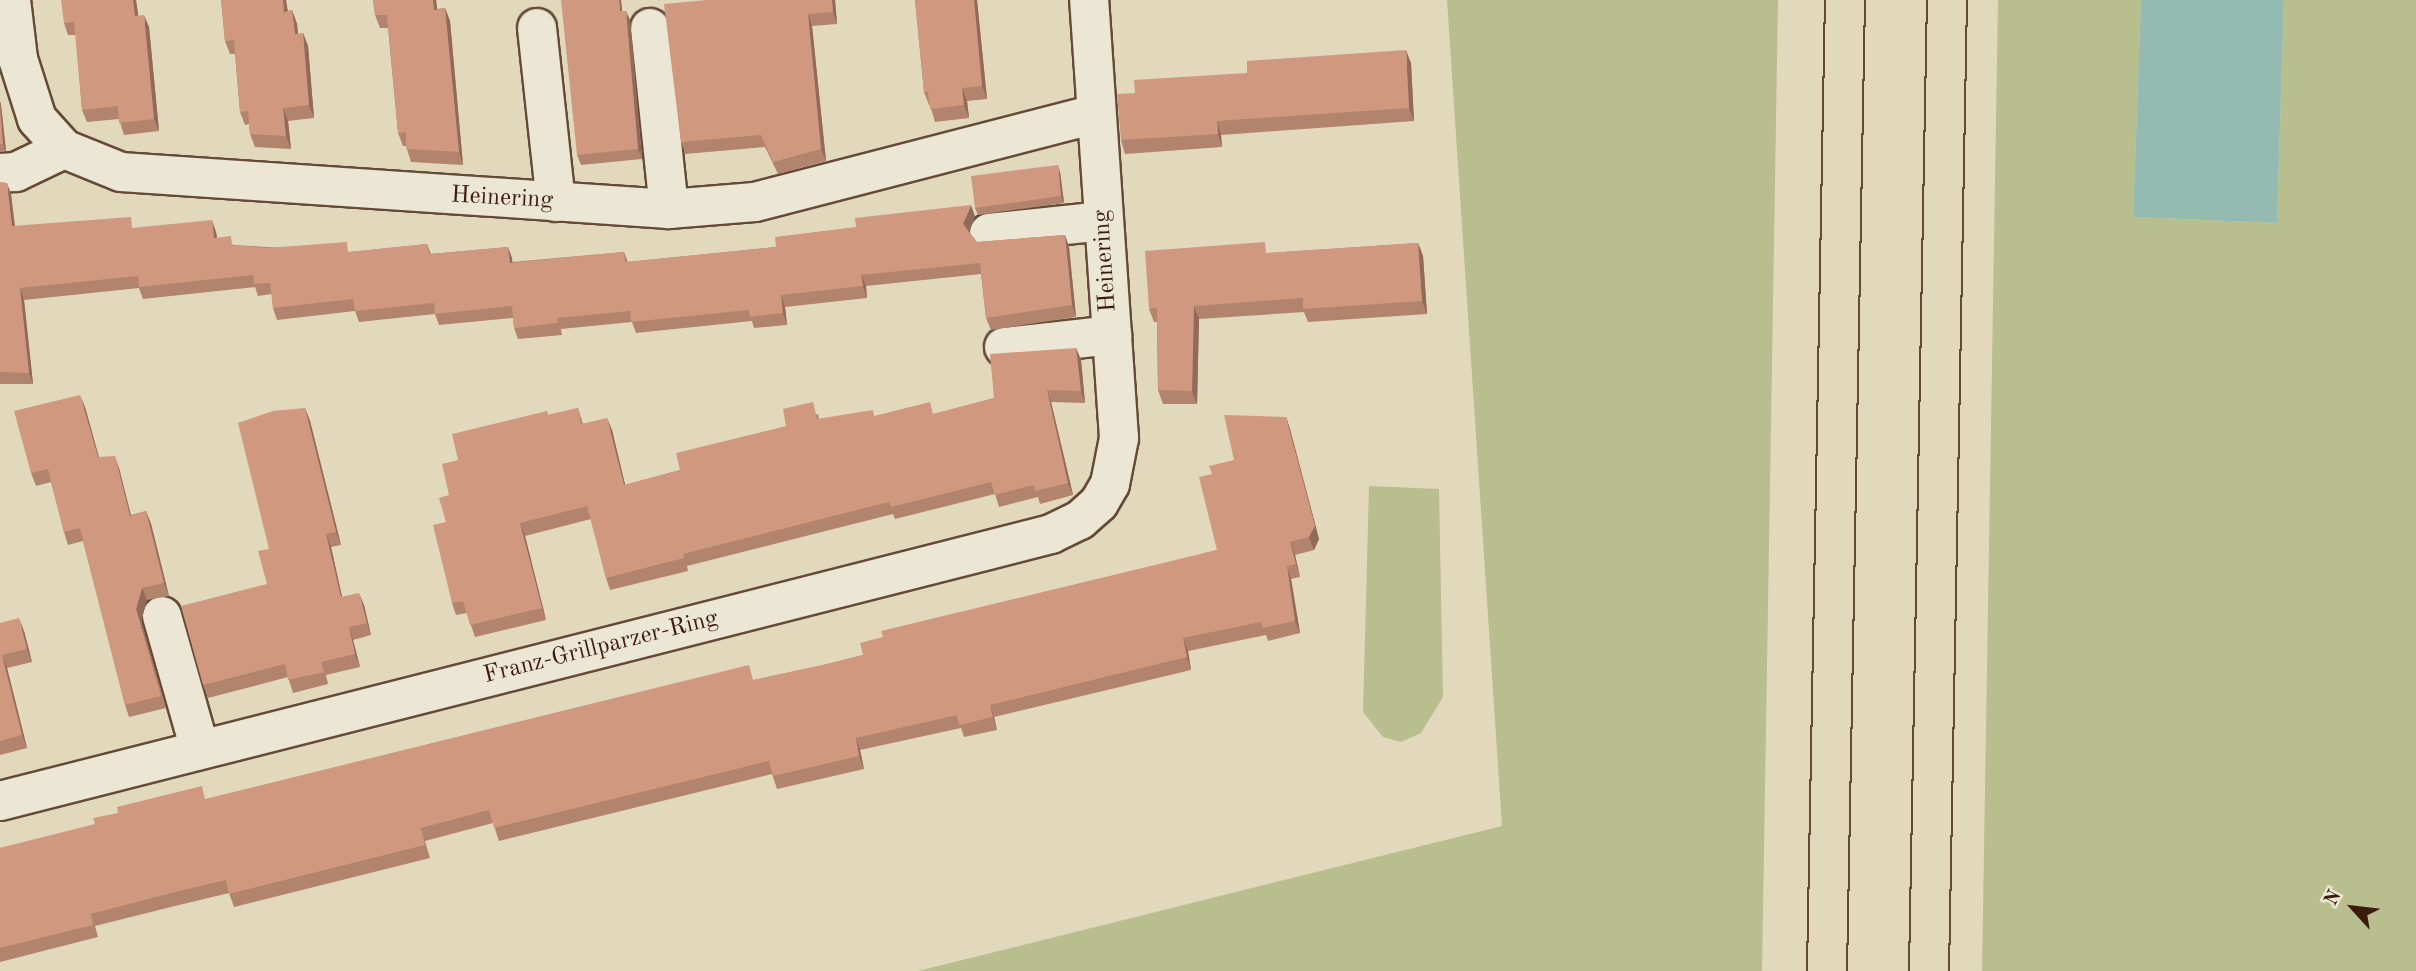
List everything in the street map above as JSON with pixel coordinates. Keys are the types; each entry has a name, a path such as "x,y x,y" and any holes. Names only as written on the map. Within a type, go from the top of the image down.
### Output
{"highway":[{"path":"1827,971 1844,0"},
{"path":"1929,971 1947,0"}],"street":[{"name":"Heinering","path":"11,0 18,59 37,119 64,149 121,172 669,209 755,202 1096,114"},
{"name":"Heinering","path":"1089,0 1117,408"},
{"path":"650,28 669,209"},
{"path":"537,29 556,202"},
{"path":"0,173 16,172 64,149"},
{"path":"989,233 1103,221"},
{"path":"1004,347 1112,335"},
{"name":"Franz-Grillparzer-Ring","path":"0,801 1051,534 1080,520 1099,503 1110,484 1119,438 1117,408"},
{"path":"162,616 200,749"}],"green space":[{"path":"1447,0 1778,0 1762,971 918,971 1502,826"},
{"path":"1998,0 2141,0 2133,217 2277,223 2284,0 2416,0 2416,971 1982,971"},
{"path":"1369,486 1439,489 1443,697 1421,733 1401,742 1383,737 1363,712"}],"water":[{"path":"2141,0 2284,0 2277,223 2133,217"}],"building":[{"path":"61,0 133,0 135,16 144,15 154,119 119,123 118,106 82,110 74,22 64,23"},
{"path":"221,0 283,0 284,12 292,10 295,34 303,33 309,105 283,108 286,136 250,134 248,111 240,112 234,40 225,41"},
{"path":"373,0 433,0 434,10 445,8 459,152 406,149 406,132 398,133 387,15 375,15"},
{"path":"561,0 619,0 620,11 626,11 638,149 577,155"},
{"path":"707,0 832,0 833,12 808,14 821,149 773,162 761,135 681,142 664,4"},
{"path":"915,0 974,0 982,86 962,88 964,105 930,109 928,92 924,92"},
{"path":"1406,50 1409,108 1217,121 1218,134 1121,140 1117,94 1135,93 1134,80 1247,73 1247,61"},
{"path":"0,110 3,144 0,144"},
{"path":"1058,165 1061,196 975,208 971,176"},
{"path":"0,182 7,183 12,226 131,217 132,228 212,220 214,238 231,236 232,245 268,248 347,242 348,252 427,244 429,254 508,247 510,263 624,252 625,262 776,247 775,237 856,227 855,218 971,205 963,224 977,242 1065,235 1072,305 986,318 980,263 861,275 863,286 781,295 783,313 750,317 749,310 631,322 630,311 557,318 558,323 514,328 512,306 435,314 434,303 355,311 353,299 273,308 270,283 254,284 253,275 139,287 138,276 20,288 29,373 0,372"},
{"path":"1265,242 1266,253 1418,243 1422,301 1303,309 1303,298 1194,306 1192,391 1158,390 1157,308 1149,309 1145,251"},
{"path":"1076,348 1081,391 1047,390 1068,483 1035,491 1034,485 995,495 991,482 891,507 889,502 683,554 684,558 606,578 587,506 520,523 542,608 470,625 463,601 452,603 433,525 446,522 439,498 449,495 442,464 458,460 452,434 547,411 548,415 578,408 581,424 607,418 624,485 680,470 676,453 786,426 783,409 813,402 817,419 873,410 874,416 930,402 933,414 994,398 990,354"},
{"path":"80,395 98,457 115,456 130,516 146,511 164,583 142,588 136,609 161,696 125,705 80,528 64,532 48,469 31,473 14,411"},
{"path":"305,408 336,532 326,534 341,597 359,593 367,623 349,627 355,654 321,662 324,672 288,680 285,664 203,685 181,606 267,584 258,551 269,549 238,423 273,411"},
{"path":"1224,415 1286,417 1315,526 1309,537 1290,542 1296,564 1287,566 1295,621 1263,628 1261,622 1183,638 1187,657 990,705 993,717 959,725 957,715 856,738 859,756 773,776 769,761 494,828 489,810 421,828 425,845 229,894 226,880 171,893 91,914 93,925 0,948 0,848 95,824 93,818 118,813 117,807 202,786 205,799 749,665 753,680 823,665 863,655 860,643 883,637 881,631 1217,550 1199,477 1212,474 1209,466 1234,460"},
{"path":"19,618 27,649 2,655 22,735 0,741 0,623"}]}
